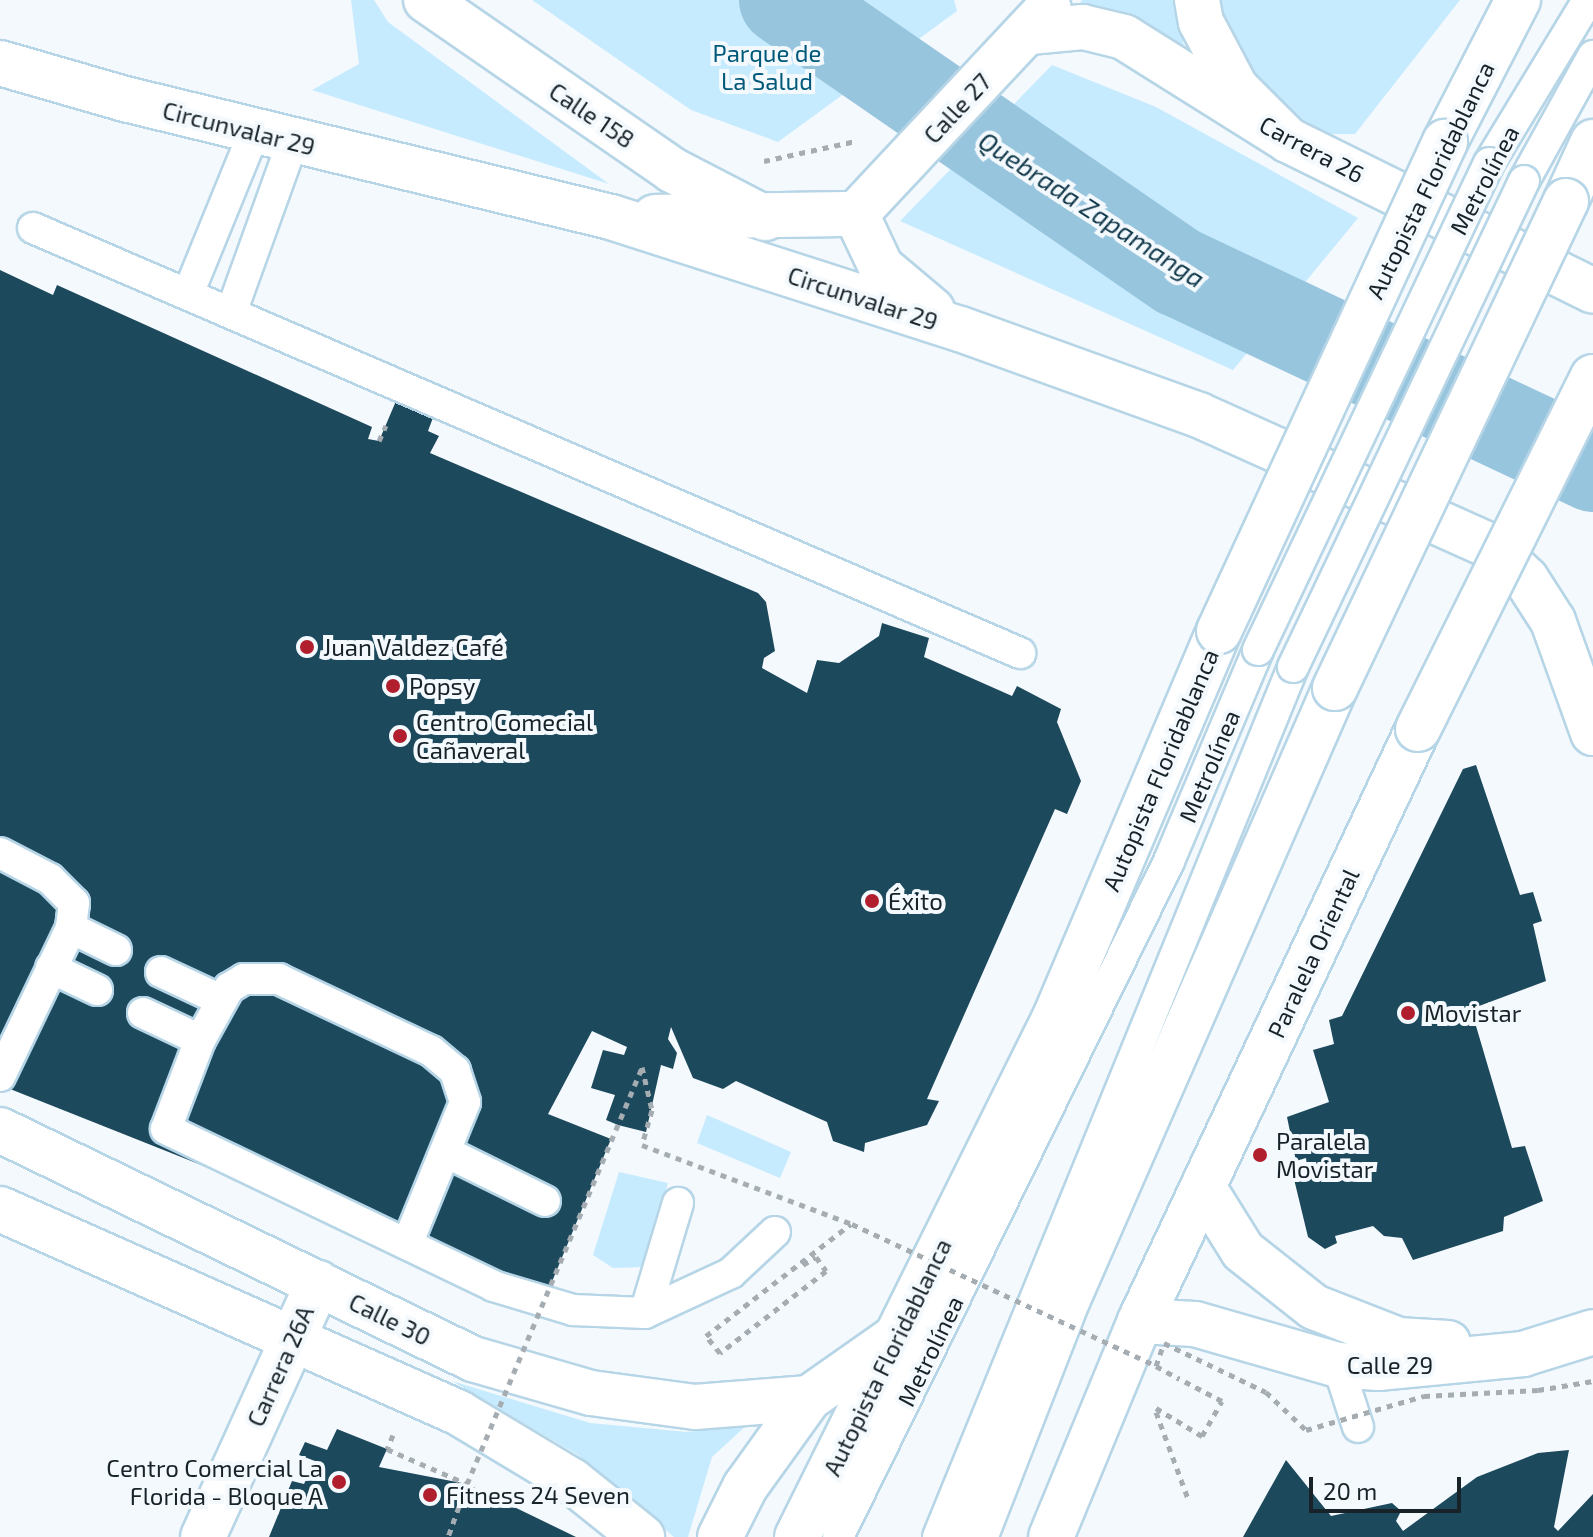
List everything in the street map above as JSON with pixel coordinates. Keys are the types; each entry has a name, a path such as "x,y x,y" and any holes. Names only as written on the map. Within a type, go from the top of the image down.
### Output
{"main road":[{"name":"Calle 158","path":"426,0 672,170 765,218"},
{"path":"1197,0 1201,22 1236,88 1288,140"},
{"name":"Autopista Floridablanca","path":"797,1537 1055,1017 1219,631 1445,142 1518,0"},
{"name":"Carrera 26","path":"1034,25 1083,27 1124,37 1288,140 1593,291"},
{"name":"Calle 27","path":"856,214 1034,25"},
{"name":"Circunvalar 29","path":"1,63 274,136 611,217 960,329 1199,415 1491,546 1526,579 1553,621 1593,733"},
{"path":"975,1537 1068,1299 1335,688 1593,142"},
{"path":"611,217 765,218 856,214 881,267 905,292 960,329"},
{"name":"Paralela Oriental","path":"1051,1537 1140,1321 1418,729 1593,377"},
{"name":"Calle 30","path":"0,1130 473,1359 591,1393 695,1407 809,1398"},
{"name":"Calle 29","path":"1203,1187 1243,1251 1314,1307 1398,1340 1488,1346 1576,1324 1593,1314"},
{"path":"0,1209 459,1413 572,1481 642,1537"},
{"name":"Carrera 26A","path":"203,1537 318,1283"},
{"name":"Calle 29","path":"1140,1321 1195,1324 1338,1365 1466,1363 1523,1354 1593,1332"},
{"path":"720,1537 745,1487 809,1398 900,1334"}],"lane":[{"name":"Metrolínea","path":"838,1537 1169,861 1258,650 1489,163 1588,0"},
{"name":"Metrolínea","path":"938,1537 1293,667 1524,181 1593,56"},
{"path":"188,294 274,136"},
{"path":"231,313 274,136"},
{"path":"33,228 1020,653"},
{"path":"0,853 65,889 74,903 71,928 0,1076"},
{"path":"71,928 116,950"},
{"path":"51,968 97,990"},
{"path":"161,972 219,999"},
{"path":"408,1242 448,1153 465,1102 455,1071 431,1051 279,979 244,979 219,999 166,1129 408,1242 493,1286 573,1310 645,1313 731,1273 775,1232"},
{"path":"143,1013 200,1040"},
{"path":"448,1153 545,1201"},
{"path":"645,1313 678,1203"},
{"path":"1338,1365 1358,1427"}],"path":[{"path":"448,1537 467,1484 642,1067 652,1110 642,1145 852,1224 1156,1366 1222,1401 1202,1436 1155,1408"},
{"path":"826,1271 720,1353 706,1336 852,1224"},
{"path":"1156,1366 1164,1343 1266,1392 1306,1430 1424,1396 1538,1390 1593,1381"},
{"path":"387,1449 467,1484"}],"green space":[{"path":"351,0 374,0 388,22 609,184 312,90 359,64"},
{"name":"Parque de La Salud","path":"532,0 954,0 957,11 778,142 691,110"},
{"path":"1082,0 1175,0 1187,62 1132,16 1079,4"},
{"path":"1222,0 1460,0 1355,134 1310,134 1258,97 1222,19"},
{"path":"1052,65 1156,107 1358,218 1233,370 900,221"},
{"path":"707,1115 791,1152 780,1178 697,1143"},
{"path":"619,1172 668,1183 643,1267 613,1268 593,1255"},
{"path":"452,1381 590,1423 687,1432 748,1424 712,1457 688,1537 674,1537 578,1455"}],"building":[{"path":"0,270 53,295 57,285 372,427 368,439 379,441 399,394 437,407 428,431 439,436 430,453 758,593 766,602 775,651 764,658 762,668 807,693 817,660 839,663 879,636 882,623 929,638 924,657 1012,696 1017,686 1061,709 1057,722 1081,781 1067,814 1055,809 927,1099 939,1101 927,1125 865,1143 864,1152 833,1141 827,1122 736,1081 723,1089 693,1078 671,1027 668,1039 677,1053 673,1069 661,1065 646,1132 618,1125 606,1120 615,1095 591,1088 603,1050 624,1055 627,1047 592,1031 548,1114 611,1139 544,1301 0,1085"},
{"name":"Movistar","path":"1476,765 1520,895 1533,892 1542,921 1533,924 1546,981 1471,1009 1512,1148 1525,1146 1543,1201 1504,1217 1503,1231 1413,1260 1402,1238 1384,1236 1373,1226 1335,1236 1337,1243 1325,1249 1308,1237 1294,1179 1308,1177 1306,1158 1296,1161 1287,1117 1329,1102 1313,1050 1334,1044 1329,1020 1342,1016 1463,769"},
{"path":"337,1429 387,1449 379,1467 467,1484 576,1537 269,1537 292,1481 304,1484 315,1461 299,1455 305,1442 327,1450"},
{"path":"1569,1450 1554,1527 1558,1531 1593,1494 1593,1537 1243,1537 1286,1460 1331,1516 1392,1503 1401,1511 1396,1521 1403,1531 1477,1477 1538,1453"}],"waterway":[{"name":"Quebrada Zapamanga","path":"784,0 1179,272 1593,467"}],"place":[{"name":"Juan Valdez Café","path":"307,647"},
{"name":"Popsy","path":"393,686"},
{"name":"Centro Comecial Cañaveral","path":"400,736"},
{"name":"Éxito","path":"872,901"},
{"name":"Movistar","path":"1408,1013"},
{"name":"Paralela Movistar","path":"1260,1155"},
{"name":"Centro Comercial La Florida - Bloque A","path":"339,1482"},
{"name":"Fitness 24 Seven","path":"430,1495"}]}
